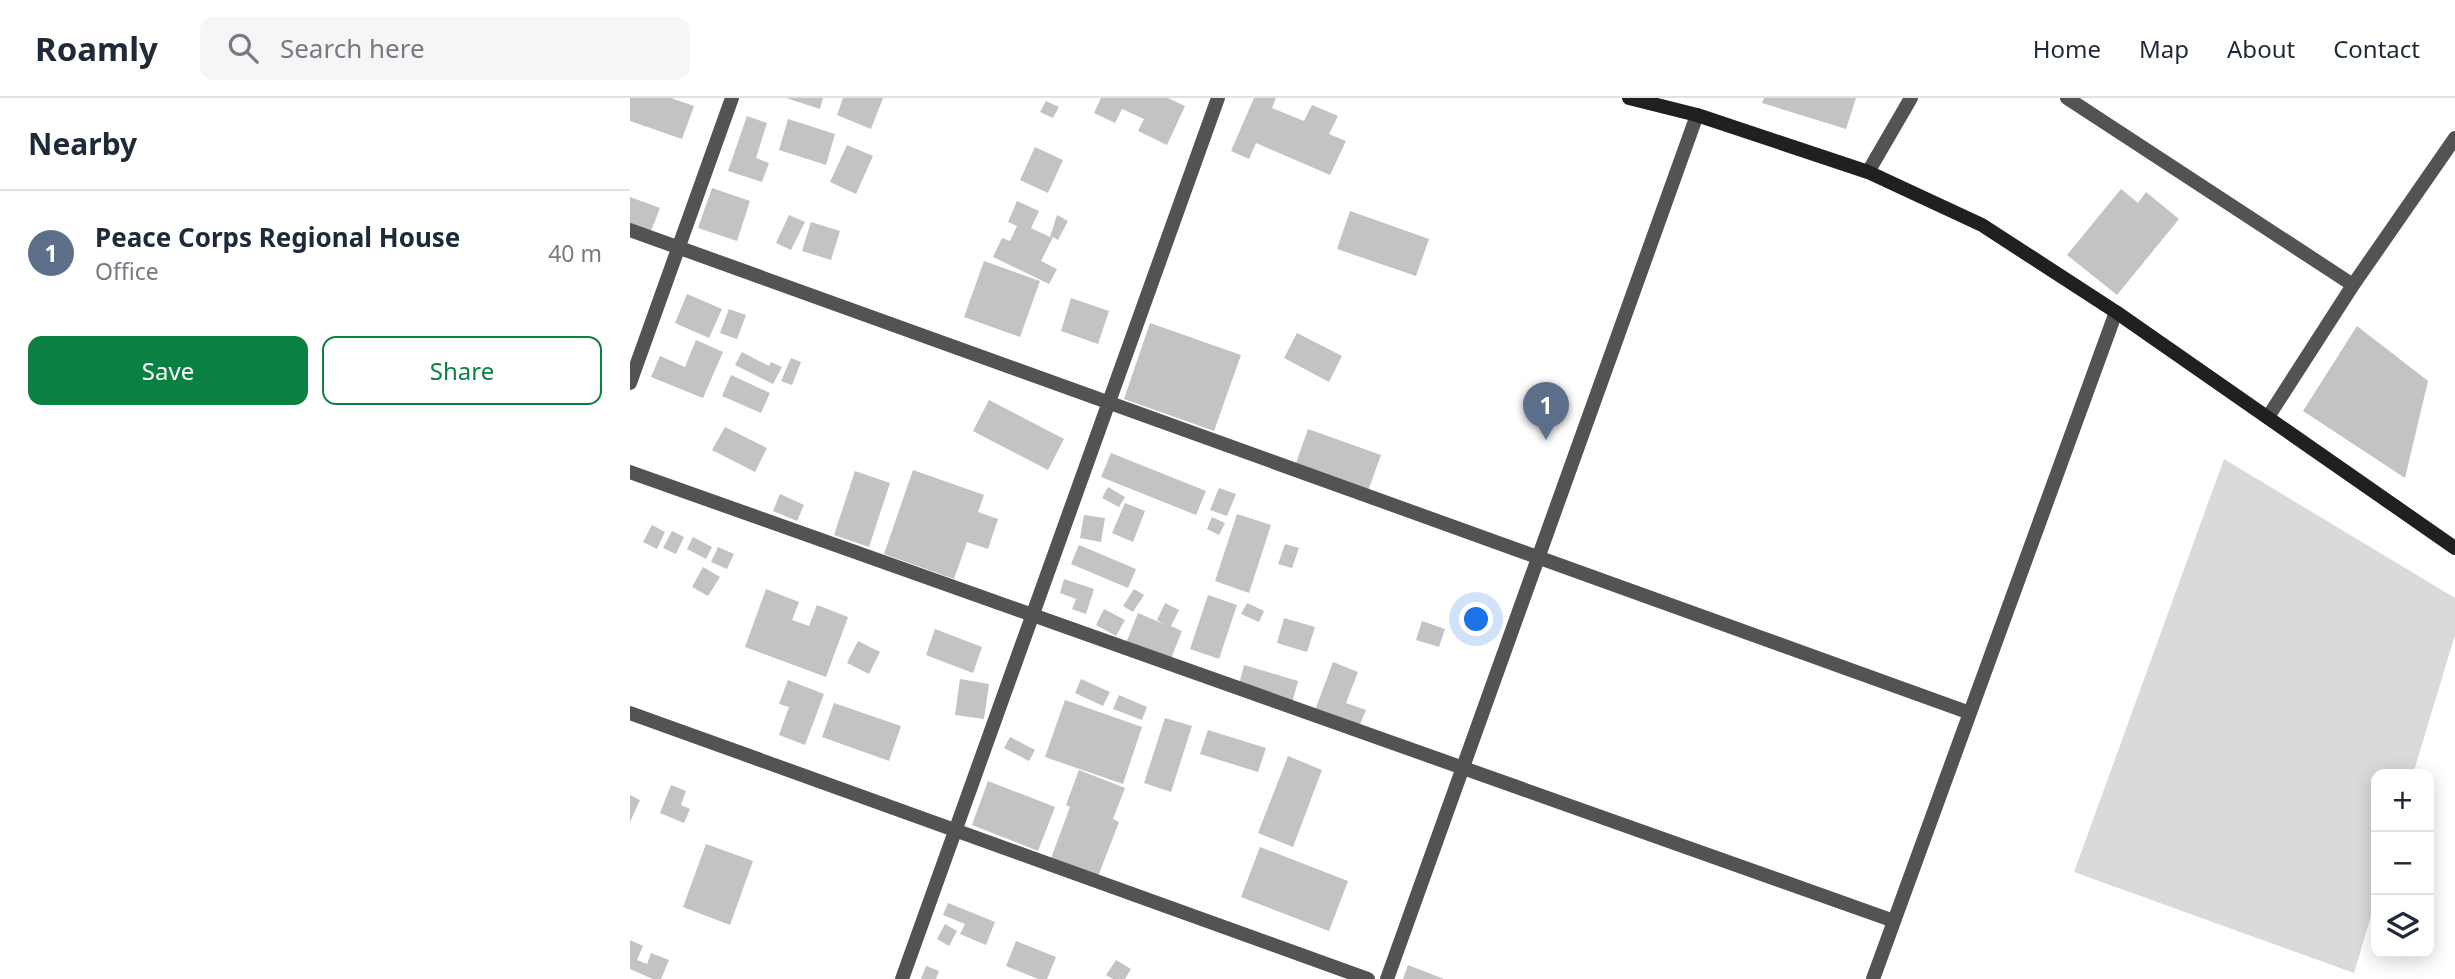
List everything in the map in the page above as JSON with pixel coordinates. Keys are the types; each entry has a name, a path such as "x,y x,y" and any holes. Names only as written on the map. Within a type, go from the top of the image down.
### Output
{"main road":[{"path":"1629,98 1697,115 1868,172 1982,225 2116,312 2455,548"}],"street":[{"path":"630,383 732,98"},
{"path":"902,979 1218,98"},
{"path":"1868,172 1911,98"},
{"path":"2067,98 2353,285"},
{"path":"1387,979 1697,115"},
{"path":"2268,417 2353,285 2455,138"},
{"path":"630,230 1970,713"},
{"path":"1873,979 2116,312"},
{"path":"630,472 1894,921"},
{"path":"630,713 1368,979"}],"shaded area":[{"path":"2224,459 2455,598 2455,635 2415,769 2371,769 2371,916 2354,973 2074,872"}],"building":[{"path":"630,98 671,98 694,106 682,139 630,121"},
{"path":"786,98 823,98 820,109"},
{"path":"843,98 883,98 871,129 837,115"},
{"path":"1101,98 1168,98 1185,106 1167,145 1138,131 1144,119 1122,109 1115,123 1094,113"},
{"path":"1254,98 1276,98 1272,108 1304,121 1312,105 1338,116 1329,134 1346,141 1330,175 1256,143 1249,159 1231,151"},
{"path":"1764,98 1856,98 1846,129 1762,103"},
{"path":"1046,101 1059,107 1053,118 1040,112"},
{"path":"747,116 767,123 756,158 769,163 762,182 728,171"},
{"path":"788,119 835,134 826,165 779,150"},
{"path":"847,145 873,156 856,194 830,182"},
{"path":"1035,147 1063,160 1048,193 1020,180"},
{"path":"712,188 750,201 737,241 698,228"},
{"path":"2121,189 2138,203 2146,192 2179,219 2117,295 2067,255"},
{"path":"630,197 660,208 649,236 630,228"},
{"path":"1017,201 1039,211 1031,228 1050,237 1057,215 1068,221 1058,240 1053,237 1041,261 1057,269 1049,284 993,257 1002,238 1010,241 1017,226 1008,222"},
{"path":"1350,211 1429,239 1416,276 1337,249"},
{"path":"789,215 805,222 791,250 776,243"},
{"path":"811,222 840,231 831,260 802,251"},
{"path":"984,261 1040,281 1020,337 964,317"},
{"path":"687,294 722,309 709,338 675,323"},
{"path":"1071,298 1109,311 1098,344 1061,331"},
{"path":"729,309 746,315 737,339 720,333"},
{"path":"1150,323 1241,355 1214,431 1124,399"},
{"path":"2357,326 2428,381 2405,478 2303,411"},
{"path":"1297,333 1342,356 1329,382 1284,358"},
{"path":"696,340 723,352 703,398 651,377 660,356 685,367"},
{"path":"742,352 769,366 771,362 782,367 773,384 735,365"},
{"path":"791,358 801,362 792,385 781,381"},
{"path":"731,375 770,393 761,413 722,396"},
{"path":"989,400 1064,439 1048,470 973,431"},
{"path":"725,427 767,448 755,472 712,450"},
{"path":"1308,429 1381,455 1368,491 1295,466"},
{"path":"1111,453 1206,491 1196,515 1101,477"},
{"path":"913,470 984,495 978,512 998,519 988,549 967,542 954,579 884,554"},
{"path":"855,471 890,483 869,547 834,535"},
{"path":"1108,487 1125,497 1119,507 1102,498"},
{"path":"1219,488 1236,494 1227,516 1210,510"},
{"path":"780,494 804,505 797,521 773,511"},
{"path":"1125,503 1145,511 1133,542 1112,533"},
{"path":"1237,514 1271,525 1249,593 1215,581"},
{"path":"1084,515 1105,518 1101,542 1080,538"},
{"path":"1212,517 1225,523 1219,535 1207,529"},
{"path":"652,525 665,532 657,549 643,542"},
{"path":"672,531 684,537 676,554 663,548"},
{"path":"693,537 712,547 706,559 687,549"},
{"path":"1285,544 1299,548 1292,568 1278,564"},
{"path":"1079,545 1136,569 1128,588 1071,564"},
{"path":"718,547 734,554 727,569 711,562"},
{"path":"703,567 720,577 708,596 692,587"},
{"path":"1064,579 1094,589 1086,614 1072,609 1076,599 1060,593"},
{"path":"766,589 799,602 792,620 809,626 817,605 848,617 826,677 745,647"},
{"path":"1134,589 1144,595 1133,612 1123,606"},
{"path":"1208,595 1237,605 1219,659 1190,649"},
{"path":"1165,603 1179,610 1171,626 1182,631 1170,661 1126,643 1138,613 1166,625 1157,620"},
{"path":"1247,603 1264,611 1259,622 1241,614"},
{"path":"1104,609 1125,620 1116,636 1096,625"},
{"path":"1284,618 1315,627 1307,652 1277,643"},
{"path":"1422,621 1445,629 1439,647 1416,640"},
{"path":"935,629 982,647 973,673 926,655"},
{"path":"858,641 880,652 869,674 847,663"},
{"path":"1333,662 1358,672 1346,703 1366,710 1358,729 1314,713"},
{"path":"1244,665 1298,681 1291,707 1237,692"},
{"path":"960,679 989,684 984,719 955,715"},
{"path":"1081,679 1110,692 1103,706 1075,693"},
{"path":"788,680 824,694 805,745 779,735 789,707 779,704"},
{"path":"1119,695 1147,707 1142,720 1113,709"},
{"path":"1065,700 1142,727 1123,784 1045,757"},
{"path":"834,703 901,726 889,761 822,737"},
{"path":"1165,718 1192,726 1171,792 1144,783"},
{"path":"1208,730 1266,748 1258,772 1200,754"},
{"path":"1010,737 1035,750 1029,761 1004,748"},
{"path":"1288,756 1322,770 1293,847 1258,833"},
{"path":"1079,770 1125,788 1113,819 1119,822 1097,879 1050,861 1070,807 1066,805"},
{"path":"988,781 1055,807 1038,851 972,825"},
{"path":"671,785 686,791 681,805 690,809 684,823 660,813"},
{"path":"630,795 640,800 630,822"},
{"path":"706,844 753,861 730,925 683,907"},
{"path":"1260,847 1348,881 1329,931 1241,897"},
{"path":"948,903 995,922 986,945 960,934 965,924 943,915"},
{"path":"945,924 957,931 949,946 937,939"},
{"path":"630,940 643,946 637,960 647,964 651,953 669,960 661,979 653,979 630,969"},
{"path":"1016,941 1056,957 1047,979 1038,979 1006,966"},
{"path":"1116,960 1131,969 1125,979 1113,979 1106,975"},
{"path":"1408,965 1444,979 1403,979"},
{"path":"926,966 939,971 936,979 921,979"}],"place":[{"name":"Peace Corps Regional House","path":"1546,440"}]}
